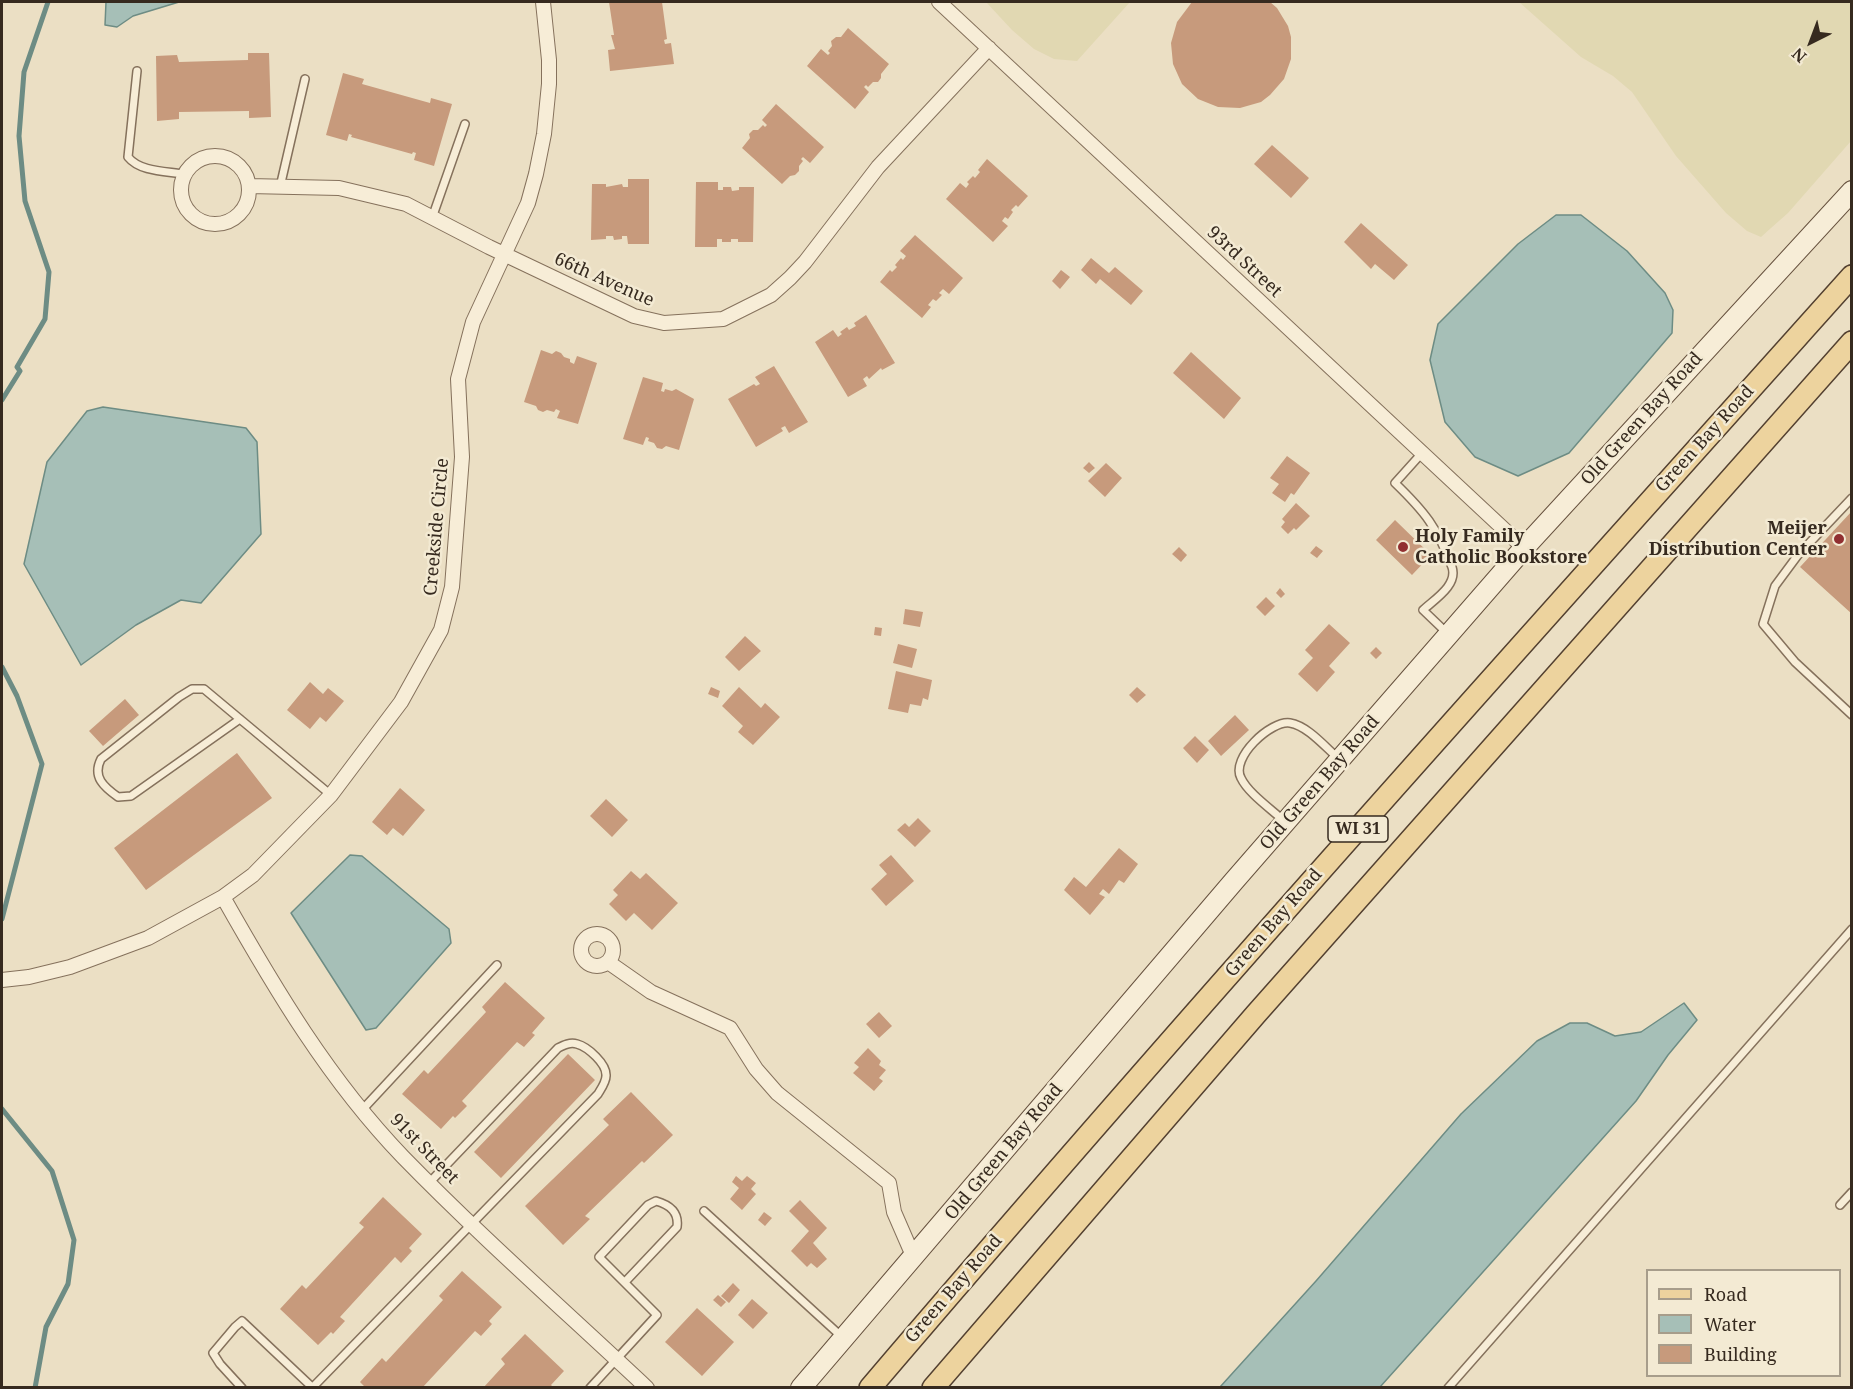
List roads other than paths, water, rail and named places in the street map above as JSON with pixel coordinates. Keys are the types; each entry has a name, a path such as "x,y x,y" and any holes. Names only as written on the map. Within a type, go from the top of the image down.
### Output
{"main road":[{"name":"Green Bay Road","path":"870,1388 1032,1198 1204,1003 1851,276"},
{"name":"WI 31","path":"933,1388 1256,1014 1851,342"}],"street":[{"name":"Creekside Circle","path":"2,980 29,977 70,967 148,938 223,897 253,875 331,795 401,702 441,630 452,587 462,457 458,379 473,322 528,203 544,134 548,104 549,60 543,2"},
{"name":"93rd Street","path":"939,2 1524,548"},
{"name":"66th Avenue","path":"249,186 339,188 406,204 594,297 649,321 694,322 723,319 771,295 790,278 878,167 989,48"},
{"path":"220,156 231,159 246,175 249,186 244,208 236,217 225,222 214,224 202,222 192,216 181,196 184,174 190,165 199,159 220,156"},
{"name":"Old Green Bay Road","path":"801,1388 1524,548 1851,190"},
{"name":"91st Street","path":"223,897 272,983 315,1050 403,1156 647,1388"},
{"path":"608,962 651,992 730,1028 756,1069 777,1094 889,1183 894,1212 914,1258"}],"lane":[{"path":"137,70 128,157 140,167 184,174"},
{"path":"280,187 305,79"},
{"path":"432,218 465,124"},
{"path":"1422,453 1395,483 1432,522 1452,567 1454,574 1452,582 1423,610 1449,635"},
{"path":"1851,498 1798,555 1775,586 1763,624 1795,662 1851,715"},
{"path":"240,719 131,796 118,797 105,788 98,776 97,767 101,759 179,697 192,689 204,689 240,719 331,795"},
{"path":"1286,822 1240,778 1238,769 1245,752 1272,728 1287,722 1303,727 1340,760"},
{"path":"1448,1388 1851,929"},
{"path":"363,1109 497,965"},
{"path":"242,1388 213,1353 235,1326 242,1321 313,1387 598,1094 606,1076 605,1067 590,1052 577,1044 567,1044 558,1048 430,1182"},
{"path":"1840,1205 1851,1192"},
{"path":"590,1388 657,1315 599,1257 648,1205 656,1201 666,1204 675,1211 678,1220 677,1227 625,1282"},
{"path":"704,1211 844,1339"}],"water":[{"path":"106,2 179,2 133,16 117,27 105,25"},
{"path":"1556,215 1581,215 1627,251 1665,293 1673,310 1672,333 1569,453 1518,476 1475,457 1445,422 1430,360 1438,324 1518,244"},
{"path":"103,407 246,428 257,442 261,534 201,603 181,600 136,625 81,665 24,564 47,462 87,411"},
{"path":"350,855 362,856 449,929 451,943 376,1028 366,1030 291,913"},
{"path":"1684,1003 1697,1020 1668,1055 1636,1101 1380,1387 1220,1387 1316,1281 1461,1114 1537,1041 1570,1023 1587,1023 1615,1036 1641,1032"}],"waterway":[{"path":"2,400 20,371 17,367 45,319 49,272 25,201 19,136 24,72 48,2"},
{"path":"2,667 17,696 42,764 2,919"},
{"path":"2,1109 52,1171 74,1240 68,1284 46,1327 35,1388"}],"place":[{"name":"Meijer Distribution Center","path":"1839,539"},
{"name":"Holy Family Catholic Bookstore","path":"1403,547"}]}
